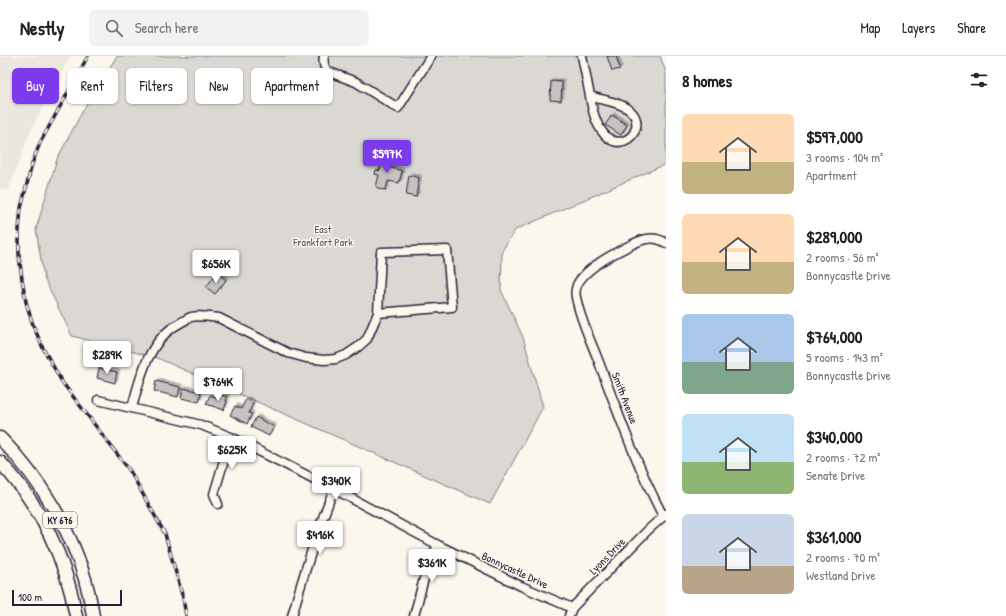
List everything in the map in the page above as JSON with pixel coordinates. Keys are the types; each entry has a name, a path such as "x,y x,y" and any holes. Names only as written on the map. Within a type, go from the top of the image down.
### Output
{"main road":[{"name":"KY 676","path":"0,438 31,473 46,494 60,519 80,564 88,589 93,616"},
{"name":"KY 676","path":"0,462 19,484 44,522 62,564 69,585 76,616"}],"street":[{"path":"324,56 323,61 325,70 356,82 398,108 431,56"},
{"path":"582,56 590,96 594,115 604,135 609,140 615,142 621,142 632,137 636,126 634,114 629,109 590,96"},
{"name":"Smith Avenue","path":"663,241 648,237 618,251 587,273 577,285 576,295 605,377 653,497 664,515"},
{"path":"132,408 148,358 162,336 176,325 191,317 208,316 219,318 288,353 306,358 336,359 358,348 367,339 378,313 381,252 447,250 452,307 378,313"},
{"name":"Bonnycastle Drive","path":"98,400 201,425 231,437 570,612"},
{"path":"218,504 214,494 231,437"},
{"path":"292,616 308,558 334,489"},
{"name":"Lyons Drive","path":"570,612 613,565 664,515"},
{"path":"414,616 426,571 438,545"}],"shaded area":[{"path":"0,56 70,56 59,77 59,68 12,68 12,104 45,104 31,130 8,191 0,188"}],"green space":[{"name":"East Frankfort Park","path":"117,56 660,56 666,72 666,164 515,230 502,251 501,290 523,337 543,407 490,504 157,358 72,336 44,278 36,229 57,159 86,104 118,104 118,68 109,68"}],"building":[{"path":"607,56 616,56 620,69 612,71"},
{"path":"551,81 562,82 561,101 550,100"},
{"path":"612,115 627,125 621,135 605,125"},
{"path":"382,158 393,160 391,168 402,171 399,183 388,181 386,190 378,189 378,187 376,187 379,175 375,174 376,170 380,171"},
{"path":"409,175 419,178 416,197 406,195"},
{"path":"217,273 226,280 215,294 206,287"},
{"path":"99,368 117,372 115,383 97,378"},
{"path":"156,381 180,387 178,397 154,391"},
{"path":"183,388 201,392 199,402 181,398"},
{"path":"219,394 227,397 224,410 206,404 210,395 218,398"},
{"path":"246,399 253,403 249,413 252,414 247,424 230,415 235,406 241,409"},
{"path":"256,417 274,427 269,436 251,427"}],"railway":[{"path":"88,56 40,143 32,164 21,208 19,230 19,255 26,302 33,325 43,348 62,382 130,471 165,534 183,598 186,616"}]}
